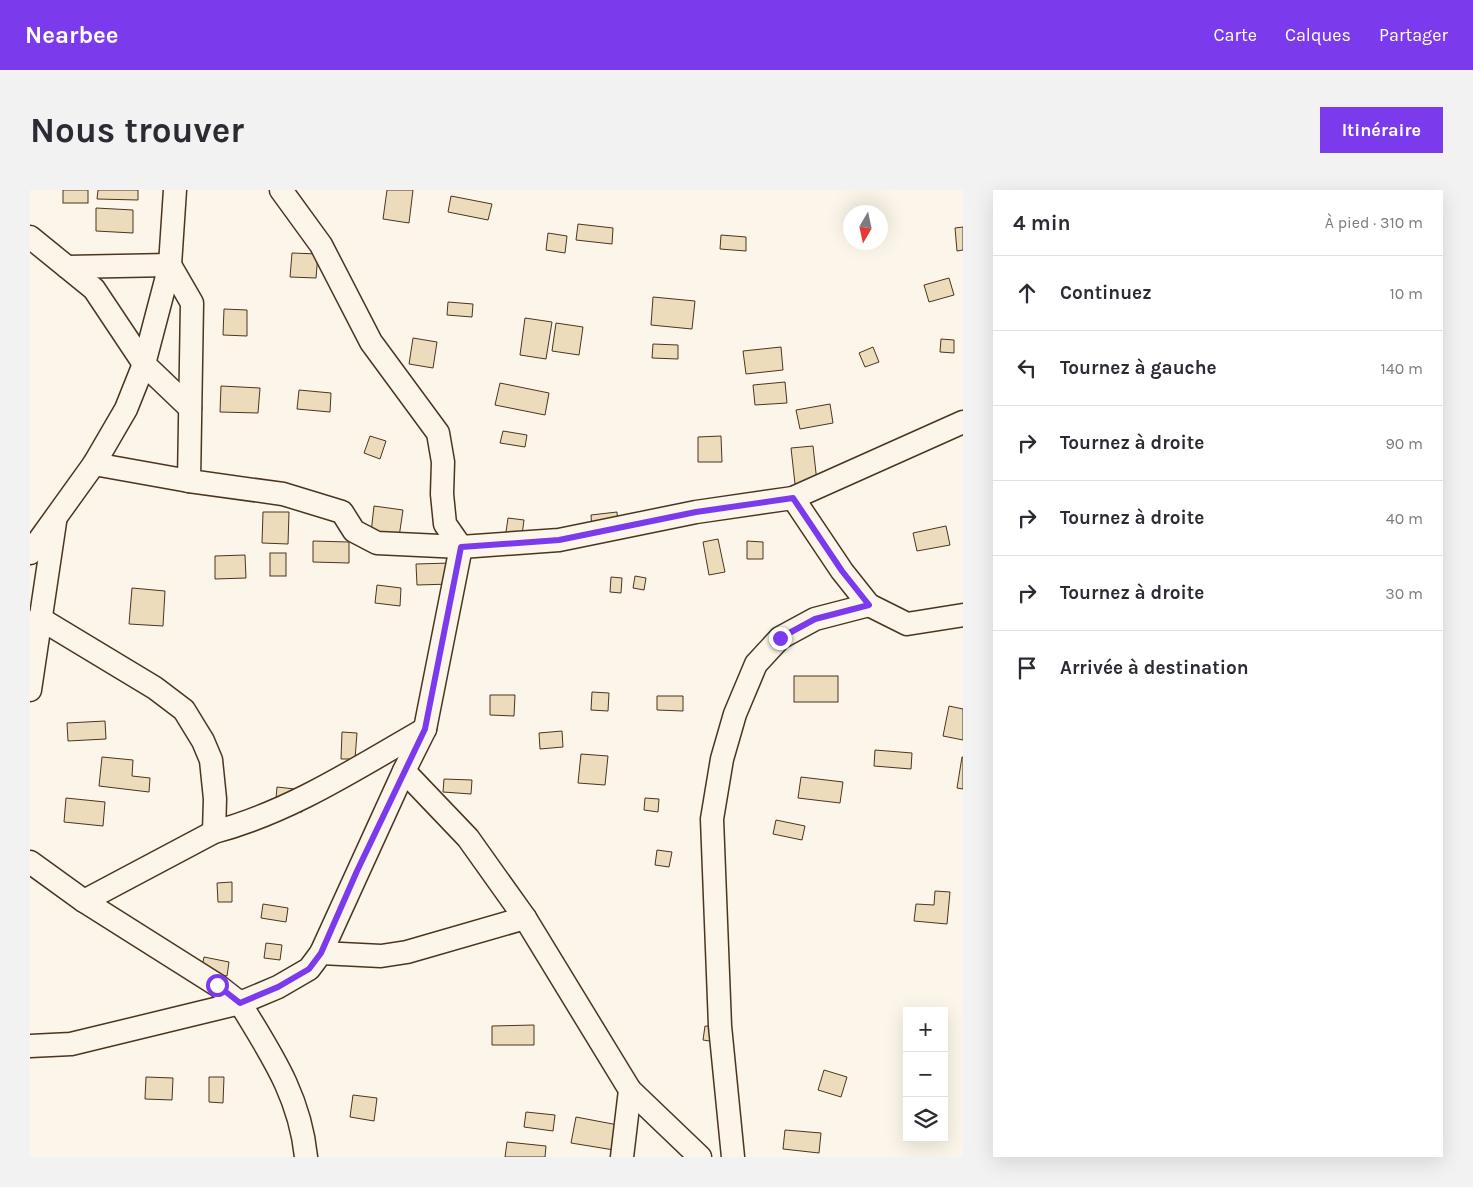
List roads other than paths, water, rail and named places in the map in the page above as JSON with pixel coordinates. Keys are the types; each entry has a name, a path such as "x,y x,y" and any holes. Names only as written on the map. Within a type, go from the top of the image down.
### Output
{"street":[{"path":"30,554 94,464 126,409 144,364 170,265 175,190"},
{"path":"30,1046 71,1044 240,1003 278,987 309,969 321,953 425,729 461,547 445,524 442,494 444,462 438,433 370,342 321,245 281,190"},
{"path":"30,237 94,290 144,364 190,408"},
{"path":"67,267 170,265"},
{"path":"170,265 192,303 189,481"},
{"path":"94,464 189,481 282,494 342,512 354,531 377,543 461,547 559,540 696,512 793,498 963,422"},
{"path":"793,498 842,571 869,605 907,624 963,615"},
{"path":"30,690 39,618 57,514"},
{"path":"733,1157 720,1026 712,829 722,759 735,714 756,664 780,638 815,619 869,605"},
{"path":"39,618 155,688 184,710 203,741 211,760 215,799 214,832"},
{"path":"84,901 214,832 238,826 302,799 425,729"},
{"path":"404,771 468,838 525,918 630,1090 700,1157"},
{"path":"30,862 84,901 217,985 240,1003 288,1084 304,1132 306,1157"},
{"path":"321,953 373,956 407,952 525,918"},
{"path":"622,1157 630,1090"}]}
